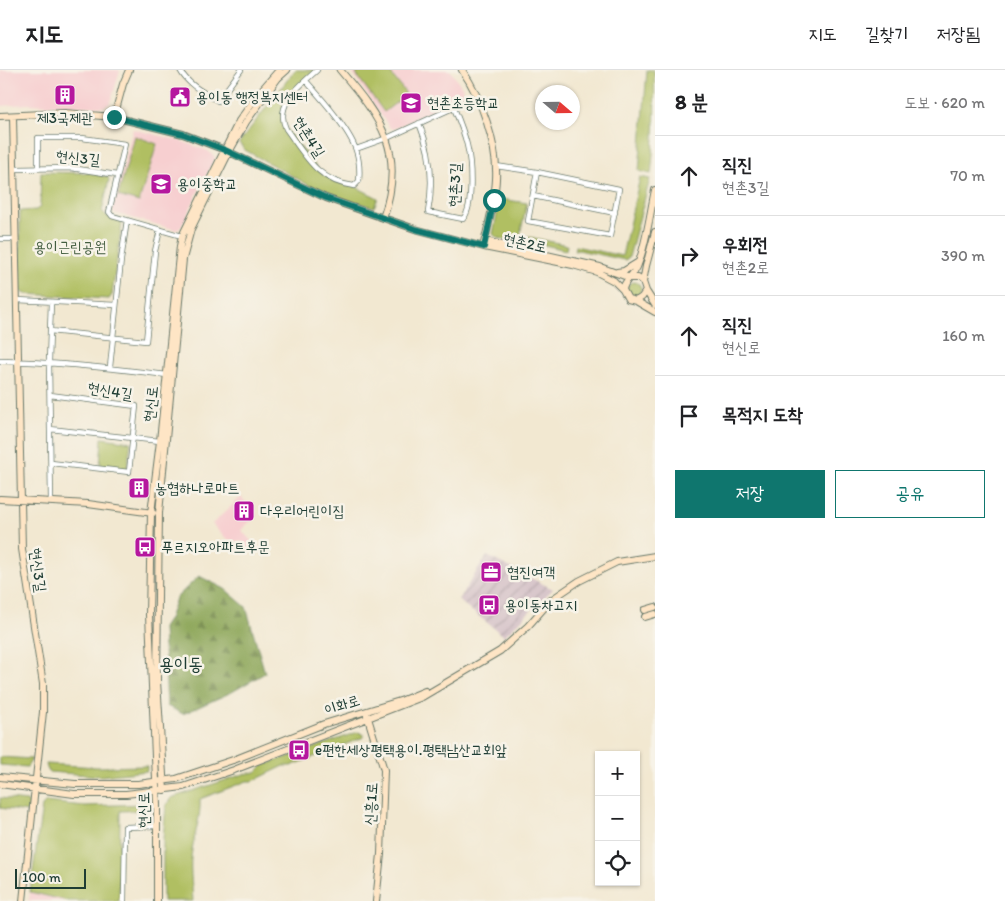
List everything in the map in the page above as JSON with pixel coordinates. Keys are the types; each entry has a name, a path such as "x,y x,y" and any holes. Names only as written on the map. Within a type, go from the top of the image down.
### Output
{"street":[{"path":"114,117 123,84 130,70"},
{"path":"180,70 184,78 194,87 218,101 241,70"},
{"path":"0,116 65,113 114,117 183,134 227,151 239,121 259,93 279,70"},
{"name":"현신로","path":"164,790 159,781 149,615 151,513 167,375 176,272 182,236 227,151 278,78 287,70"},
{"name":"현촌4길","path":"306,81 328,106 356,149 359,181 354,186 323,175 315,169 283,123 282,114 286,101 306,81 317,70"},
{"path":"340,70 377,118 387,138 393,176 390,197 383,218"},
{"path":"462,70 477,97 488,128 496,166 494,200 484,244"},
{"path":"356,149 387,138 477,97"},
{"name":"현촌3길","path":"419,123 426,140 431,166 432,191 428,212 463,219 469,210 470,177 468,148 454,108"},
{"name":"현신3길","path":"13,116 22,549 43,684 43,712 23,901"},
{"name":"현신3길","path":"38,168 38,138 82,138 125,144 108,212 112,216 182,236"},
{"name":"현신로","path":"156,901 156,792 159,781 157,682 158,514 183,259 191,228 227,151"},
{"name":"현촌2로","path":"227,151 326,198 415,229 614,271 630,278"},
{"path":"496,166 536,172 619,189 610,236 528,221 536,172"},
{"name":"현신3길","path":"14,169 71,168 117,175"},
{"path":"655,190 639,260 630,278 624,282 623,290 628,299 636,300 655,312"},
{"path":"533,196 615,212"},
{"path":"110,368 127,220"},
{"path":"50,331 146,341 155,252 160,230"},
{"path":"655,232 643,282 646,291 655,305"},
{"path":"0,239 16,239"},
{"name":"현촌2로","path":"484,244 597,272 614,281 623,290"},
{"path":"614,271 624,271 635,265 639,260"},
{"path":"630,278 638,278 643,282"},
{"path":"636,300 642,297 646,291"},
{"path":"17,300 116,305"},
{"path":"51,302 49,362 51,502"},
{"path":"0,361 49,362 167,375"},
{"name":"현신4길","path":"50,395 136,406 129,472 51,463"},
{"path":"50,429 160,441"},
{"path":"0,499 88,504 158,514"},
{"name":"이화로","path":"0,777 99,785 138,784 176,779 210,768 324,724 422,693 493,653 512,638 555,592 576,578 610,562 631,556 655,554"},
{"name":"이화로","path":"156,792 183,787 234,770 422,697 500,651 528,626 551,600 580,580 617,562 655,554"},
{"path":"645,610 655,607"},
{"path":"645,618 655,614"},
{"name":"신흥1로","path":"365,710 384,770 381,854 376,901"},
{"path":"0,784 74,794 156,792"},
{"path":"124,901 125,827 156,826"}],"shaded area":[{"path":"0,70 120,70 111,101 103,107 27,104 0,106"},
{"name":"현촌초등학교","path":"357,70 450,70 462,87 465,95 393,129 390,128 353,74"},
{"name":"용이중학교","path":"133,129 181,141 208,151 215,157 181,227 177,230 114,213 112,209"},
{"path":"241,497 257,515 241,530 254,544 249,549 242,542 226,539 212,524"},
{"path":"487,556 553,589 504,636 458,600"},
{"path":"30,892 68,901 29,901"}],"green space":[{"path":"295,70 317,70 286,101 282,114 286,129 323,175 354,186 378,198 374,207 325,194 245,150 239,143"},
{"path":"361,70 388,70 405,92 405,96 384,112 356,74"},
{"path":"647,70 654,70 651,174 639,171"},
{"path":"135,136 157,144 139,202 118,196"},
{"name":"용이근린공원","path":"41,172 90,173 108,177 109,180 102,211 107,216 120,219 122,223 112,295 109,299 26,294 20,291 20,211 36,210 40,207"},
{"path":"640,177 650,179 629,257 625,260 579,250 574,251 575,246 622,256"},
{"path":"500,199 527,203 520,235 567,245 566,250 520,239 519,242 497,238 493,234"},
{"path":"631,282 637,282 641,289 637,296 631,296 627,292 627,286"},
{"path":"102,438 131,442 127,469 100,466"},
{"path":"199,576 225,589 246,607 265,673 232,692 183,714 167,706 163,628 169,619 176,598"},
{"path":"358,732 363,734 364,737 291,766 284,766 253,781 247,781 200,799 199,818 191,856 193,901 163,901 163,839 166,806 171,798 244,774 256,772 262,766"},
{"path":"0,757 32,759 27,767 0,765"},
{"path":"46,764 97,767 147,766 147,771 101,776 49,772"},
{"path":"0,798 27,801 29,804 28,812 0,808"},
{"path":"46,802 84,806 146,804 149,806 149,810 120,811 119,901 68,901 30,892 42,806"}],"place":[{"name":"제3국제관","path":"65,95"},
{"name":"용이동 행정복지센터","path":"180,97"},
{"name":"현촌초등학교","path":"411,103"},
{"name":"용이중학교","path":"161,184"},
{"name":"농협하나로마트","path":"139,488"},
{"name":"다우리어린이집","path":"244,511"},
{"name":"푸르지오아파트후문","path":"145,547"},
{"name":"협진여객","path":"491,572"},
{"name":"용이동차고지","path":"489,605"},
{"name":"e편한세상평택용이.평택남산교회앞","path":"299,750"}],"district":[{"name":"용이동","path":"181,664"}],"route":[{"path":"114,117 183,134 225,150 326,198 415,229 484,247 494,200"}]}
